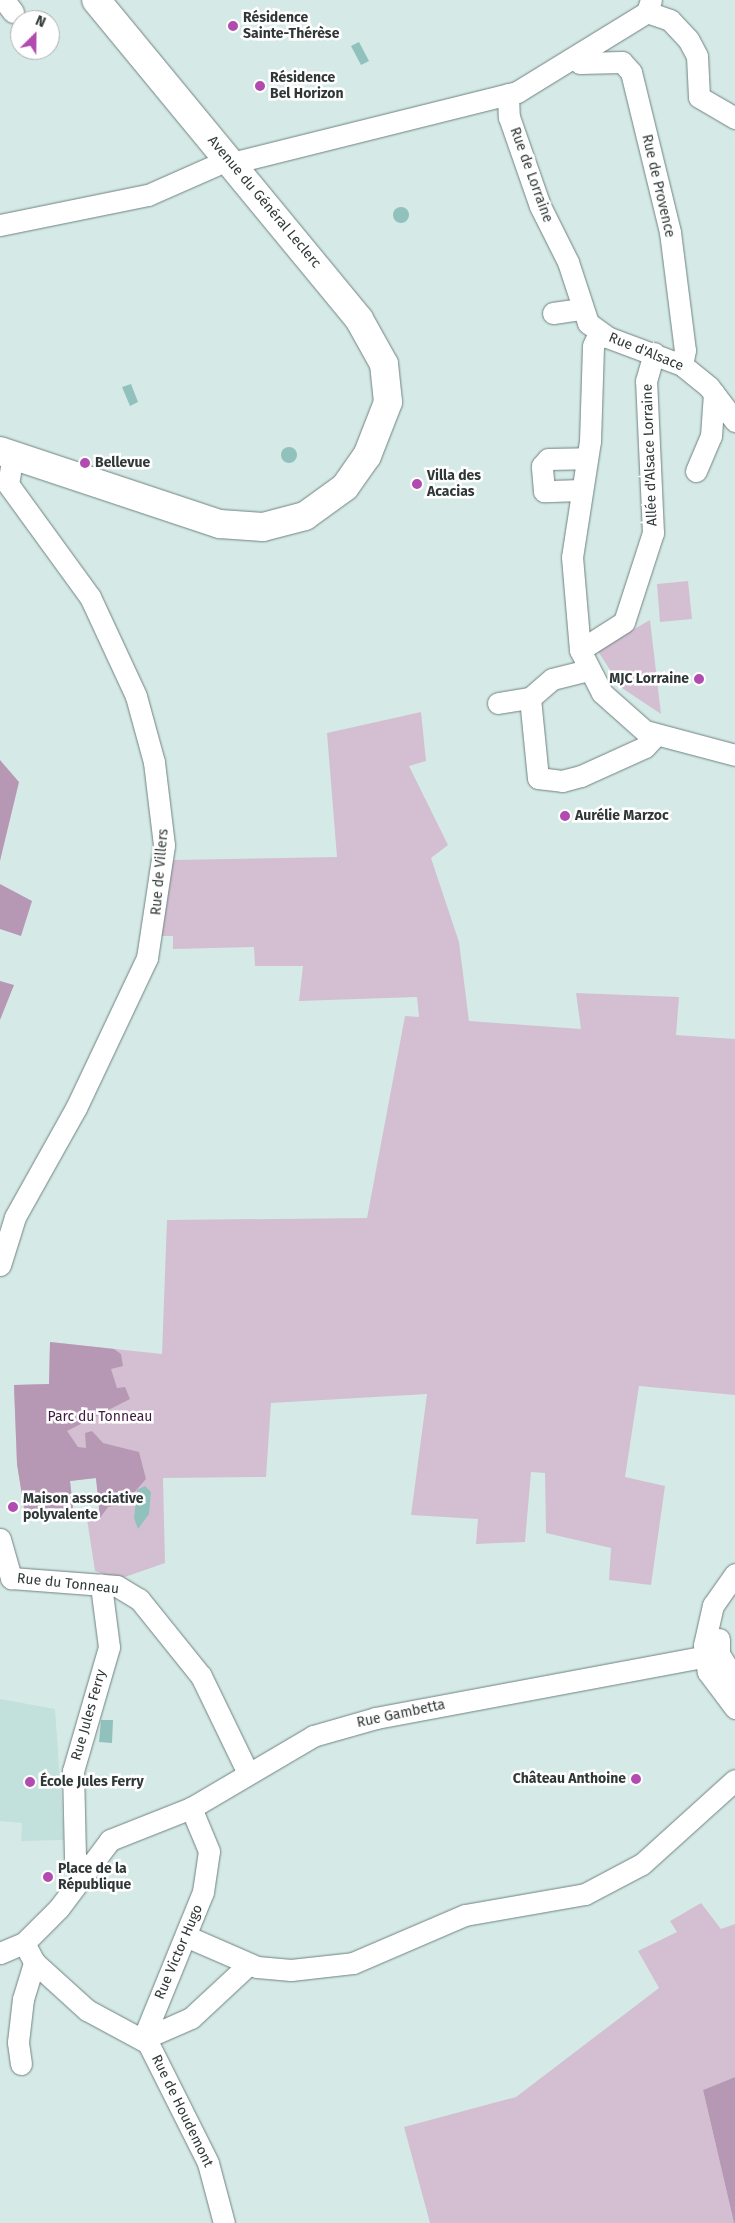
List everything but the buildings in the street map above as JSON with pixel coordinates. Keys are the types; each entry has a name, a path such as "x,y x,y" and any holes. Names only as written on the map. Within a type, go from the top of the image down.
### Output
{"main road":[{"name":"Avenue du Général Leclerc","path":"80,0 224,164"},
{"name":"Avenue du Général Leclerc","path":"6,453 220,524 264,527 299,518 330,500 362,465 380,422 365,360 353,335 224,164 96,0"}],"street":[{"path":"0,225 148,195 224,164 508,94 575,57 649,6 670,20 688,39 698,56 699,97 735,118"},
{"name":"Rue de Provence","path":"575,57 580,63 622,62 631,72 670,232 685,350 682,365"},
{"name":"Rue de Lorraine","path":"508,94 512,126 544,218 571,270 582,309 599,333"},
{"path":"553,313 582,309"},
{"path":"599,333 593,346 587,458 581,490 572,572 580,650 588,670 611,705 655,736 735,755"},
{"name":"Rue d'Alsace","path":"599,333 682,365 714,393 735,421"},
{"name":"Allée d'Alsace Lorraine","path":"580,650 624,622 653,533 646,381 654,353"},
{"path":"696,470 711,436 714,393"},
{"name":"Rue de Villers","path":"0,1265 15,1217 76,1108 147,958 164,845 154,762 136,696 90,597 8,484 6,453"},
{"path":"581,490 544,491 542,466 548,459 587,458"},
{"path":"498,703 530,698 552,679 588,670"},
{"path":"530,698 534,769 542,780 581,776 645,747 655,736"},
{"name":"Rue du Tonneau","path":"0,1539 11,1578 101,1585 132,1593 167,1627 202,1676 247,1770"},
{"path":"732,1580 713,1605 711,1676 735,1708"},
{"name":"Rue Jules Ferry","path":"85,1871 75,1857 73,1771 109,1646 101,1585"},
{"path":"711,1654 735,1680"},
{"name":"Rue Gambetta","path":"85,1871 120,1834 191,1808 247,1770 292,1745 340,1726 711,1654"},
{"path":"188,1937 248,1965 291,1970 353,1964 458,1917 585,1894 642,1864 735,1780"},
{"name":"Rue Victor Hugo","path":"144,2038 188,1937 203,1892 210,1851 191,1808"},
{"path":"7,1946 59,1908 85,1871"},
{"name":"Rue de Houdemont","path":"7,1946 34,1962 87,2010 144,2038 208,2163 224,2223"},
{"path":"21,2064 18,2042 23,1999 34,1962"},
{"path":"144,2038 191,2018 248,1965"}],"shaded area":[{"path":"359,42 369,61 361,65 351,46"},
{"path":"401,207 409,215 401,223 393,215"},
{"path":"131,384 138,402 130,406 122,387"},
{"path":"289,447 297,455 289,463 281,455"},
{"path":"0,760 19,782 0,861"},
{"path":"0,884 32,901 21,936 0,929"},
{"path":"0,981 14,985 0,1020"},
{"path":"50,1342 114,1349 121,1354 123,1366 111,1369 117,1388 125,1387 130,1399 67,1431 78,1447 86,1448 85,1433 92,1431 103,1443 139,1452 146,1479 124,1504 108,1507 100,1518 96,1478 70,1481 73,1508 25,1514 17,1464 14,1385 49,1384"},
{"path":"145,1486 151,1492 149,1514 138,1529 134,1518 137,1490"},
{"name":"École Jules Ferry","path":"0,1699 55,1709 64,1840 21,1841 22,1823 0,1821"},
{"path":"101,1720 113,1720 112,1743 99,1742"},
{"path":"735,2077 735,2223 734,2223 703,2090"}],"green space":[{"path":"688,581 692,619 660,622 657,584"},
{"path":"650,620 661,714 622,688 597,650"},
{"name":"Parc du Tonneau","path":"421,712 426,761 409,766 448,845 431,858 459,942 469,1021 581,1029 576,993 679,997 676,1035 735,1039 735,1395 639,1386 625,1477 665,1486 651,1585 609,1580 611,1548 546,1533 545,1473 531,1472 525,1542 476,1544 478,1519 411,1515 427,1394 271,1403 266,1477 163,1478 165,1563 119,1579 95,1571 87,1519 100,1518 96,1478 70,1481 73,1508 25,1514 17,1464 14,1385 49,1384 50,1342 162,1354 167,1220 367,1218 405,1016 419,1017 417,997 299,1001 303,966 255,966 254,947 173,949 173,936 161,936 173,860 337,857 327,733"},
{"path":"701,1903 721,1929 735,1924 735,2077 703,2090 734,2223 430,2223 404,2127 516,2097 659,1988 638,1951 677,1932 670,1921"}],"place":[{"name":"Résidence Sainte-Thérèse","path":"233,26"},
{"name":"Résidence Bel Horizon","path":"260,86"},
{"name":"Bellevue","path":"85,463"},
{"name":"Villa des Acacias","path":"417,484"},
{"name":"MJC Lorraine","path":"699,679"},
{"name":"Aurélie Marzoc","path":"565,816"},
{"name":"Maison associative polyvalente","path":"13,1507"},
{"name":"Château Anthoine","path":"636,1779"},
{"name":"École Jules Ferry","path":"30,1782"},
{"name":"Place de la République","path":"48,1877"}]}
